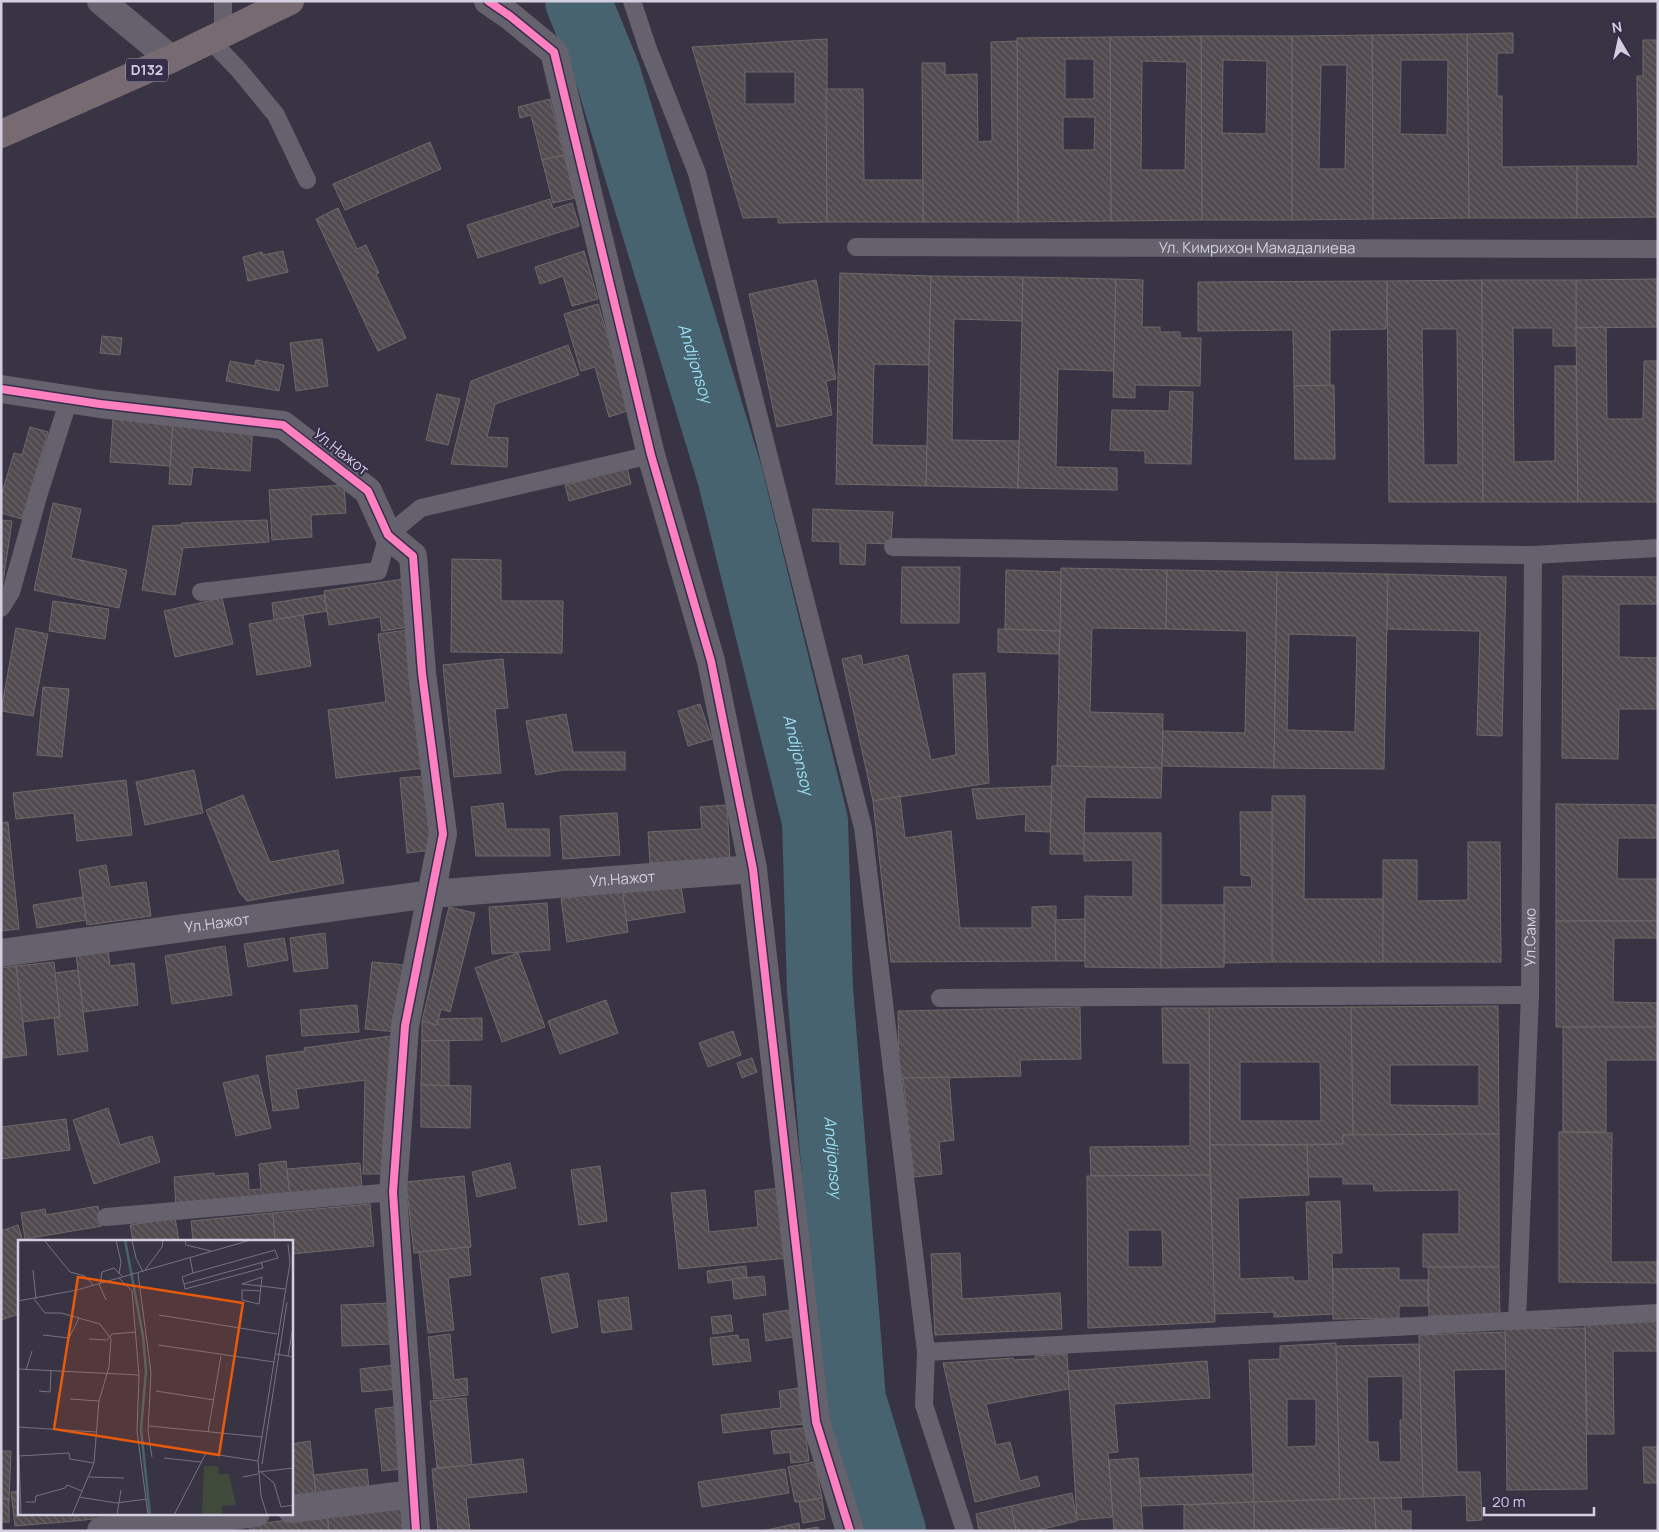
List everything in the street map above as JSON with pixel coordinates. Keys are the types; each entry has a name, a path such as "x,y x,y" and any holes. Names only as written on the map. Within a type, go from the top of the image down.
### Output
{"highway":[{"name":"D132","path":"1,134 171,59 290,1"}],"street":[{"path":"101,1 171,59"},
{"path":"488,1 510,16 554,52 651,455 711,661 753,869 816,1422 850,1531"},
{"name":"Ул.Нажот","path":"1,389 283,425 368,491 388,535 413,556 422,673 443,834 431,894"},
{"name":"Ул.Нажот","path":"1,952 431,894 753,869"},
{"path":"416,1531 393,1192 405,1026 431,894"},
{"path":"292,1509 413,1494"},
{"path":"101,1531 133,1529 248,1514"}],"lane":[{"path":"223,1 216,37 239,70 276,115 307,180"},
{"path":"632,1 648,49 698,173 863,828 926,1352 924,1405 966,1531"},
{"name":"Ул. Кимрихон Мамадалиева","path":"856,247 1658,249"},
{"path":"1,608 11,592 38,493 69,399"},
{"path":"202,592 378,571 388,535 421,508 651,455"},
{"path":"893,547 1533,555 1658,548"},
{"name":"Ул.Само","path":"1517,1321 1530,995 1533,555"},
{"path":"940,998 1530,995"},
{"path":"106,1218 393,1192"},
{"path":"926,1352 1658,1313"}],"building":[{"path":"1513,33 1513,53 1497,53 1497,96 1502,96 1502,167 1577,166 1577,218 1469,218 1467,34"},
{"path":"1467,34 1469,218 1373,219 1372,35","holes":["1401,60 1448,60 1447,135 1400,134"]},
{"path":"1372,35 1373,219 1292,220 1292,36","holes":["1321,65 1347,65 1345,169 1319,169"]},
{"path":"1201,36 1292,36 1292,220 1202,220","holes":["1223,60 1267,61 1266,134 1222,133"]},
{"path":"1201,36 1202,220 1111,221 1110,37","holes":["1142,61 1187,62 1185,170 1141,170"]},
{"path":"1110,37 1111,221 1018,222 1017,38","holes":["1065,59 1094,59 1094,99 1065,99","1063,117 1095,117 1094,150 1063,150"]},
{"path":"827,39 827,222 778,223 778,217 743,218 692,47","holes":["745,72 795,72 795,104 745,104"]},
{"path":"1643,40 1658,40 1658,217 1577,218 1577,166 1638,166 1637,76 1643,76"},
{"path":"1017,41 1018,222 923,222 922,63 945,63 945,75 977,74 978,142 992,141 991,42"},
{"path":"826,89 863,89 864,180 923,180 923,222 827,222"},
{"path":"550,99 564,155 542,160 531,115 520,118 518,107"},
{"path":"430,142 441,169 345,210 333,184"},
{"path":"564,155 575,198 553,203 542,160"},
{"path":"550,199 553,209 572,203 579,226 478,258 467,225"},
{"path":"338,208 357,249 366,245 379,273 376,274 406,338 378,351 316,219"},
{"path":"283,251 288,272 248,281 243,257 262,252 263,255"},
{"path":"584,251 598,299 572,306 563,276 540,284 535,267"},
{"path":"840,273 931,276 929,365 874,364 872,445 927,446 926,486 836,484"},
{"path":"931,276 1023,277 1022,321 954,319 952,440 1019,441 1018,488 926,486"},
{"path":"1023,277 1116,279 1114,371 1058,369 1056,467 1117,468 1117,490 1018,488"},
{"path":"1116,279 1143,280 1142,327 1160,327 1160,332 1180,332 1180,338 1201,338 1200,386 1135,385 1135,398 1113,397"},
{"path":"1658,279 1658,327 1576,328 1576,280"},
{"path":"816,280 836,379 826,381 832,415 777,427 749,294"},
{"path":"1482,280 1483,502 1389,502 1387,281","holes":["1422,329 1457,329 1458,465 1424,465"]},
{"path":"1482,280 1576,280 1576,346 1553,346 1553,328 1513,328 1514,462 1555,461 1555,366 1576,366 1578,502 1483,502"},
{"path":"1387,281 1386,329 1330,330 1330,386 1294,386 1293,330 1198,331 1198,282"},
{"path":"598,304 630,410 609,417 595,367 581,371 564,314"},
{"path":"1606,327 1607,419 1643,419 1644,361 1658,361 1658,502 1578,502 1576,328"},
{"path":"102,336 122,338 120,355 100,353"},
{"path":"322,339 328,386 296,391 290,343"},
{"path":"568,345 579,375 495,404 487,437 508,438 507,467 451,464 471,381"},
{"path":"256,360 284,365 279,391 226,381 230,361 255,366"},
{"path":"1334,385 1335,459 1295,459 1294,386"},
{"path":"1170,391 1193,392 1191,464 1145,463 1145,451 1110,450 1112,410 1169,411"},
{"path":"437,394 460,399 448,445 426,440"},
{"path":"113,418 173,422 170,466 110,462"},
{"path":"173,422 253,427 250,471 193,467 191,485 169,484"},
{"path":"30,427 48,432 22,519 1,513 1,496 14,453 22,455"},
{"path":"627,468 631,484 569,501 565,485"},
{"path":"344,485 346,513 311,515 312,537 272,540 269,490"},
{"path":"53,503 81,509 71,558 127,570 119,608 34,590"},
{"path":"813,509 893,512 891,544 866,543 865,565 840,564 840,542 812,541"},
{"path":"1,520 12,521 1,595"},
{"path":"267,520 269,542 183,548 175,595 142,590 153,526"},
{"path":"452,559 501,560 501,601 563,601 562,653 451,652"},
{"path":"902,567 960,567 959,623 901,623"},
{"path":"1061,568 1167,570 1166,629 1092,628 1090,712 1163,714 1162,768 1057,766"},
{"path":"1006,570 1061,572 1060,631 1005,629"},
{"path":"1167,570 1277,572 1274,768 1162,766 1163,731 1245,733 1247,631 1166,629"},
{"path":"1277,572 1388,574 1384,769 1274,768","holes":["1289,634 1357,636 1355,732 1287,730"]},
{"path":"1388,574 1506,577 1502,736 1477,735 1480,631 1387,629"},
{"path":"1563,576 1658,577 1658,604 1619,604 1619,657 1658,658 1658,709 1619,709 1618,759 1562,758"},
{"path":"403,579 410,627 382,631 380,617 329,625 324,591"},
{"path":"324,595 327,611 274,620 272,603"},
{"path":"222,598 233,644 175,657 164,611"},
{"path":"53,601 109,609 105,639 49,631"},
{"path":"303,615 311,666 257,675 249,624"},
{"path":"16,628 48,634 33,716 1,711"},
{"path":"998,629 1060,631 1059,654 998,652"},
{"path":"407,630 425,768 336,778 328,710 386,702 378,634"},
{"path":"861,655 863,665 908,655 931,760 956,755 953,674 985,673 989,783 873,801 842,659"},
{"path":"503,659 508,708 495,709 501,773 454,777 443,665"},
{"path":"43,687 69,689 62,757 37,755"},
{"path":"700,704 712,739 688,746 678,711"},
{"path":"566,714 573,752 625,752 625,770 563,770 536,775 526,721"},
{"path":"1052,766 1162,768 1161,798 1085,797 1084,854 1050,854"},
{"path":"194,770 203,813 145,825 136,782"},
{"path":"425,776 432,850 407,853 400,778"},
{"path":"126,780 132,835 77,841 74,813 16,819 13,793"},
{"path":"1052,786 1050,832 1025,831 1026,814 977,819 972,789"},
{"path":"243,795 270,862 338,850 344,883 247,901 239,892 206,810"},
{"path":"900,796 905,838 951,831 960,928 1032,928 1032,907 1056,906 1056,961 891,962 873,801"},
{"path":"1272,796 1305,796 1304,899 1383,899 1383,962 1272,962"},
{"path":"503,803 506,829 549,829 550,856 476,856 471,807"},
{"path":"1556,804 1658,805 1658,838 1618,838 1617,879 1658,879 1658,921 1556,921"},
{"path":"727,805 730,859 650,863 648,832 702,829 700,807"},
{"path":"1240,812 1272,812 1272,962 1224,963 1224,887 1252,887 1251,876 1241,875"},
{"path":"617,813 620,855 563,859 560,816"},
{"path":"8,822 19,929 1,931 1,823"},
{"path":"1084,833 1161,833 1161,968 1085,967 1085,896 1133,897 1133,860 1084,861"},
{"path":"1468,842 1500,842 1501,962 1383,962 1383,860 1417,860 1417,901 1468,900"},
{"path":"106,865 110,887 146,882 151,916 87,925 79,870"},
{"path":"680,880 685,912 626,921 622,889"},
{"path":"622,889 628,932 567,942 561,899"},
{"path":"83,897 86,920 37,928 33,905"},
{"path":"547,903 550,950 492,954 489,907"},
{"path":"1161,905 1224,905 1224,967 1161,968"},
{"path":"449,907 475,913 450,1012 441,1009 437,1025 422,1021"},
{"path":"1085,919 1085,961 1056,961 1055,920"},
{"path":"1556,921 1658,921 1658,938 1614,938 1613,1002 1658,1003 1658,1027 1556,1027"},
{"path":"325,933 328,968 294,972 290,938"},
{"path":"284,938 288,960 248,967 244,944"},
{"path":"225,946 232,995 172,1004 165,956"},
{"path":"108,950 110,966 134,963 138,1005 83,1012 76,954"},
{"path":"518,953 545,1027 502,1042 475,968"},
{"path":"54,962 60,1017 22,1022 16,966"},
{"path":"372,962 405,965 398,1032 365,1029"},
{"path":"16,966 27,1055 3,1058 1,1041 1,968"},
{"path":"78,970 88,1051 58,1055 54,1018 60,1017 55,973"},
{"path":"606,1000 618,1033 560,1054 548,1021"},
{"path":"357,1005 359,1032 302,1036 300,1010"},
{"path":"1498,1006 1499,1134 1353,1135 1351,1007","holes":["1390,1065 1479,1065 1479,1106 1390,1105"]},
{"path":"1080,1007 1081,1059 1020,1060 1021,1076 899,1079 898,1011"},
{"path":"1351,1007 1353,1135 1343,1135 1343,1144 1210,1145 1209,1008","holes":["1240,1062 1320,1062 1321,1121 1240,1121"]},
{"path":"1162,1008 1209,1008 1210,1175 1091,1176 1090,1147 1190,1146 1190,1063 1163,1063"},
{"path":"482,1018 482,1040 422,1041 422,1021 437,1025 438,1019"},
{"path":"1563,1027 1658,1027 1658,1060 1606,1060 1606,1132 1563,1132"},
{"path":"733,1031 741,1055 708,1067 699,1043"},
{"path":"391,1036 389,1174 363,1174 365,1080 296,1089 299,1108 273,1111 266,1056 305,1051 304,1048"},
{"path":"449,1040 449,1086 421,1085 422,1041"},
{"path":"752,1058 757,1072 742,1078 737,1063"},
{"path":"258,1075 271,1128 236,1136 223,1083"},
{"path":"949,1077 954,1140 939,1142 942,1174 914,1177 903,1078"},
{"path":"421,1085 471,1086 470,1128 421,1127"},
{"path":"108,1108 120,1145 152,1136 160,1162 94,1184 73,1120"},
{"path":"66,1119 70,1150 1,1159 1,1127"},
{"path":"1559,1132 1612,1133 1611,1262 1658,1262 1658,1283 1559,1282"},
{"path":"1499,1134 1499,1267 1423,1267 1423,1234 1459,1234 1459,1190 1374,1191 1373,1184 1343,1184 1343,1177 1308,1177 1307,1145 1343,1144 1343,1135"},
{"path":"1210,1145 1307,1145 1309,1195 1238,1198 1240,1279 1293,1277 1294,1281 1309,1281 1306,1202 1340,1201 1342,1253 1332,1253 1334,1314 1274,1317 1274,1312 1214,1314"},
{"path":"286,1161 290,1196 176,1206 174,1177 214,1173 214,1176 248,1173 249,1190 261,1189 259,1164"},
{"path":"360,1163 362,1189 290,1196 287,1169"},
{"path":"510,1163 516,1188 477,1197 472,1172"},
{"path":"600,1166 607,1221 579,1225 571,1170"},
{"path":"1210,1175 1215,1322 1088,1328 1087,1176","holes":["1128,1230 1162,1230 1163,1267 1128,1267"]},
{"path":"464,1176 471,1247 414,1253 406,1182"},
{"path":"781,1188 788,1258 679,1269 671,1193 705,1190 709,1232 758,1227 755,1191"},
{"path":"370,1204 374,1246 292,1254 292,1240 275,1240 273,1213"},
{"path":"98,1206 102,1226 25,1239 21,1213 45,1209 46,1215"},
{"path":"273,1213 275,1240 193,1240 191,1221"},
{"path":"175,1218 179,1240 133,1240 130,1225"},
{"path":"18,1225 23,1240 18,1240 18,1314 1,1320 1,1231"},
{"path":"468,1247 471,1275 448,1278 454,1330 428,1333 419,1252"},
{"path":"960,1253 962,1299 1060,1293 1062,1329 935,1335 931,1254"},
{"path":"746,1266 747,1278 708,1283 707,1271"},
{"path":"1428,1267 1499,1267 1500,1315 1429,1316"},
{"path":"1399,1268 1399,1280 1428,1280 1428,1306 1399,1306 1399,1318 1333,1319 1333,1269"},
{"path":"568,1273 578,1327 552,1333 541,1278"},
{"path":"764,1276 766,1295 734,1299 732,1279"},
{"path":"628,1297 632,1329 602,1333 598,1301"},
{"path":"390,1303 391,1344 342,1346 341,1305"},
{"path":"789,1310 793,1337 766,1341 763,1314"},
{"path":"731,1315 733,1331 713,1334 711,1317"},
{"path":"1658,1321 1658,1351 1613,1351 1614,1434 1587,1434 1585,1322"},
{"path":"1585,1328 1587,1489 1507,1490 1505,1329"},
{"path":"1505,1332 1506,1369 1454,1370 1457,1472 1480,1472 1482,1520 1467,1521 1466,1495 1423,1497 1419,1335"},
{"path":"450,1334 454,1380 467,1378 468,1395 434,1399 428,1337"},
{"path":"738,1335 739,1340 748,1339 751,1361 713,1365 710,1338"},
{"path":"1336,1343 1340,1499 1254,1502 1249,1360 1280,1359 1280,1346","holes":["1287,1399 1316,1399 1316,1446 1287,1447"]},
{"path":"1419,1344 1423,1497 1340,1499 1336,1346","holes":["1403,1376 1403,1420 1400,1420 1401,1462 1379,1462 1378,1442 1368,1442 1367,1377"]},
{"path":"1067,1354 1069,1389 986,1404 996,1445 1010,1442 1020,1481 1037,1476 1040,1486 975,1502 943,1363 1013,1358 1013,1360 1035,1359 1035,1356"},
{"path":"1207,1361 1210,1398 1114,1404 1118,1452 1108,1453 1113,1517 1077,1520 1068,1371"},
{"path":"394,1365 397,1389 362,1392 360,1369"},
{"path":"798,1388 803,1424 723,1433 721,1415 781,1408 779,1391"},
{"path":"466,1398 472,1465 437,1468 430,1401"},
{"path":"403,1406 410,1468 382,1471 375,1409"},
{"path":"805,1428 809,1461 791,1463 790,1452 774,1454 771,1431"},
{"path":"310,1441 316,1495 292,1498 292,1444"},
{"path":"1643,1447 1658,1447 1658,1483 1644,1483"},
{"path":"1,1451 11,1451 9,1499 1,1499"},
{"path":"1138,1458 1143,1531 1114,1531 1109,1460"},
{"path":"523,1459 527,1492 466,1498 470,1531 438,1531 432,1469"},
{"path":"815,1462 822,1498 795,1502 788,1467"},
{"path":"367,1469 369,1489 316,1495 314,1475"},
{"path":"785,1469 789,1493 702,1507 698,1482"},
{"path":"1253,1474 1254,1502 1141,1506 1140,1478"},
{"path":"18,1491 18,1514 74,1514 75,1521 15,1526 11,1492"},
{"path":"1072,1493 1077,1521 1034,1531 1016,1531 1011,1506"},
{"path":"822,1498 825,1519 803,1523 799,1502"},
{"path":"1374,1498 1401,1498 1402,1511 1411,1511 1411,1531 1376,1531"},
{"path":"1374,1498 1376,1531 1344,1531 1344,1528 1254,1531 1254,1502"},
{"path":"1,1499 9,1499 9,1522 1,1522"},
{"path":"1254,1502 1254,1531 1184,1530 1184,1505"},
{"path":"406,1505 409,1531 329,1531 327,1515"},
{"path":"1011,1506 1016,1531 979,1531 976,1514"},
{"path":"74,1514 139,1514 75,1521"},
{"path":"327,1515 329,1531 250,1531 249,1525"},
{"path":"799,1523 800,1530 818,1527 819,1531 762,1531"}],"waterway":[{"name":"Andijonsoy","path":"578,1 608,75 730,476 815,821 820,990 853,1399 893,1531"}],"cycle path":[{"path":"488,1 510,16 554,52 651,455 711,661 753,869 816,1422 850,1531"},
{"path":"1,389 100,404 283,425 368,491 388,535 413,556 422,673 443,834 405,1026 393,1192 416,1531"}]}
